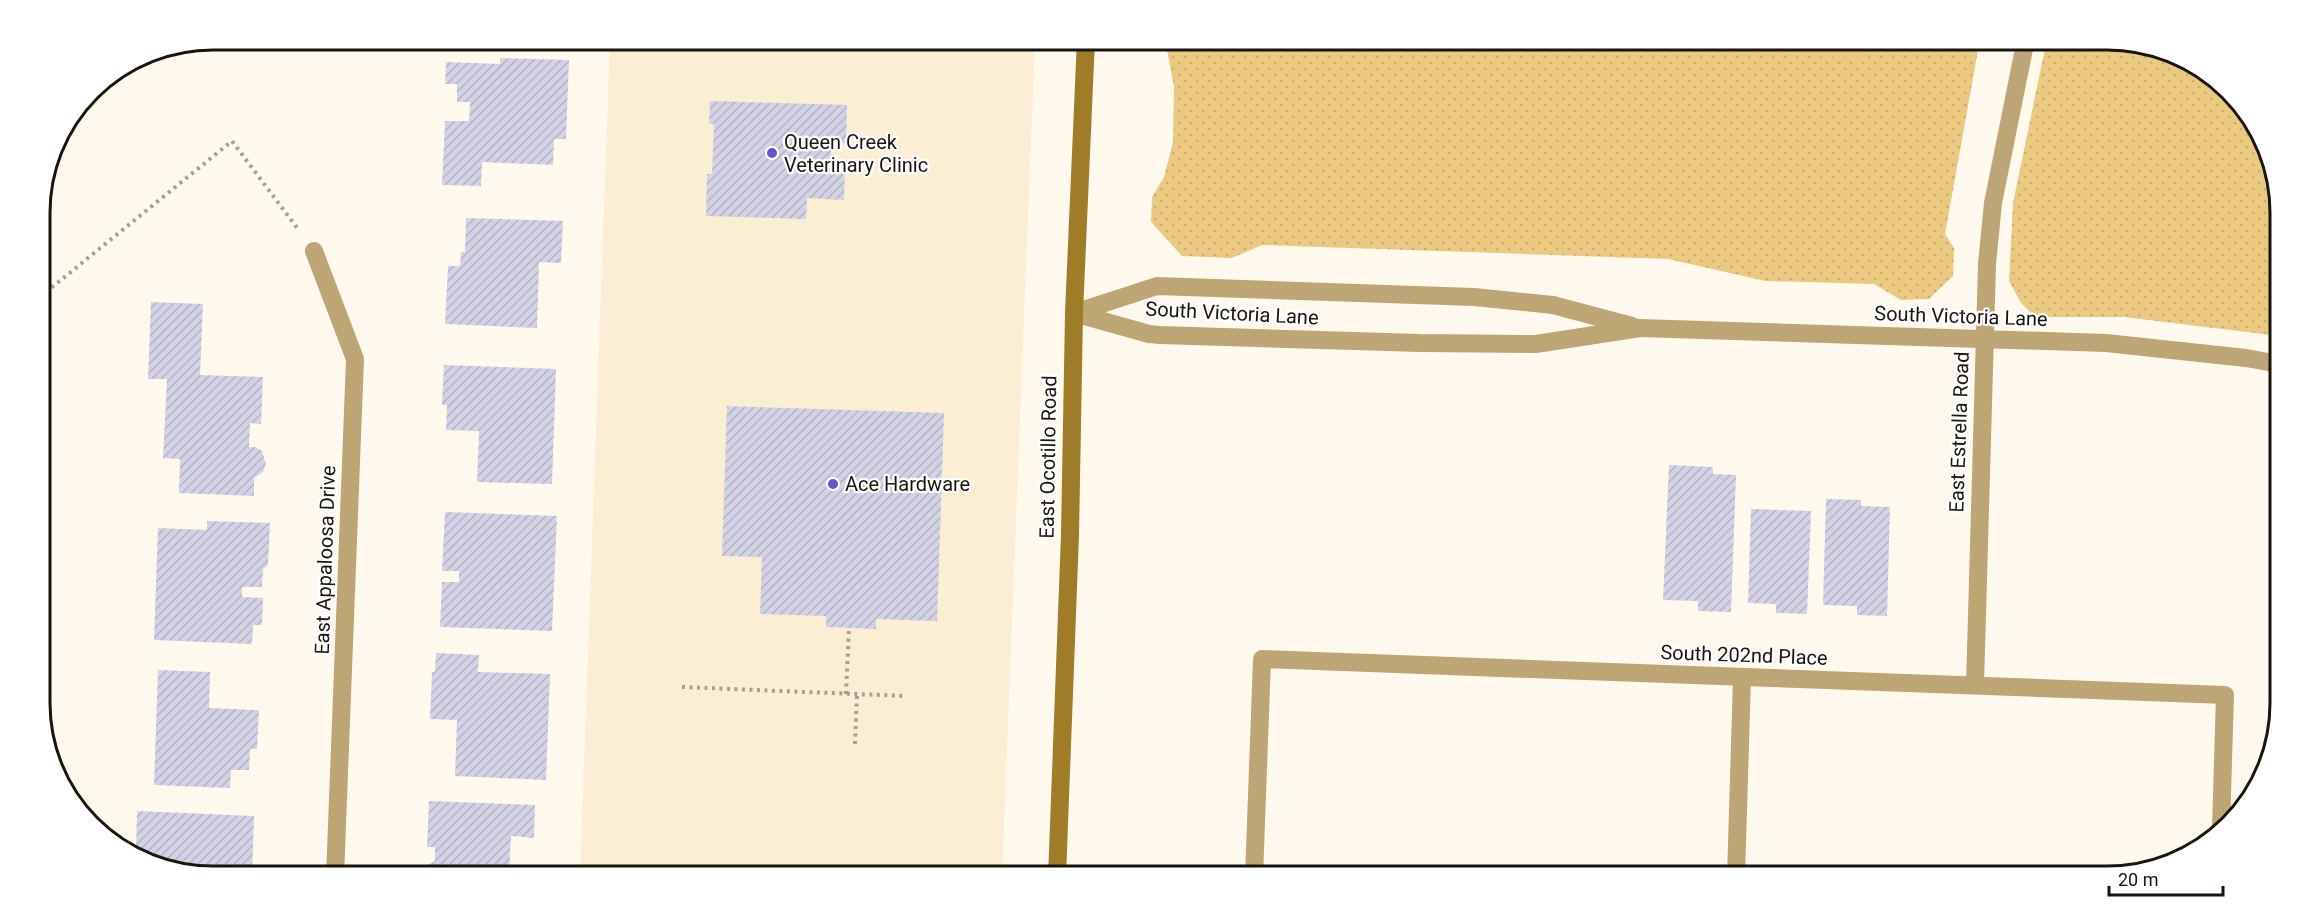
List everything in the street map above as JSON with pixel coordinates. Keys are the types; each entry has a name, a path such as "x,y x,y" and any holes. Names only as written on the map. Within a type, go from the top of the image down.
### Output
{"main road":[{"name":"East Ocotillo Road","path":"1057,866 1070,535 1074,313 1086,50"}],"street":[{"name":"East Estrella Road","path":"1974,685 1987,264 1993,203 2024,50"},
{"name":"East Appaloosa Drive","path":"314,251 355,359 335,866"},
{"name":"South Victoria Lane","path":"1074,313 1157,286 1169,286 1474,297 1553,305 1640,328"},
{"name":"South Victoria Lane","path":"1074,313 1149,334 1420,344 1536,344 1640,328 2106,343 2270,362"},
{"name":"South 202nd Place","path":"1254,866 1262,659 2225,694 2221,819"},
{"path":"1736,866 1743,678"}],"path":[{"path":"50,289 232,141 314,251"},
{"path":"846,694 849,628"},
{"path":"682,687 905,696"},
{"path":"855,744 857,694"}],"shaded area":[{"path":"610,50 1035,50 1002,866 580,866"},
{"path":"1167,50 1978,50 1945,234 1954,248 1953,276 1929,299 1901,300 1874,284 1765,281 1668,259 1262,245 1232,258 1182,256 1151,222 1152,197 1164,177 1173,142 1174,87"},
{"path":"1720,50 1866,50 1866,58 1720,53"},
{"path":"2045,50 2127,51 2159,58 2188,71 2222,97 2236,113 2248,131 2264,171 2270,213 2270,335 2124,317 2035,317 2021,303 2009,281 2013,203"}],"building":[{"path":"500,58 569,60 566,139 554,139 553,165 482,162 481,186 442,185 445,121 469,121 470,102 457,102 457,84 445,84 446,62 500,64"},
{"name":"Queen Creek Veterinary Clinic","path":"710,101 847,105 846,143 831,143 831,164 845,164 844,200 807,198 806,219 706,216 707,174 712,174 714,124 709,124"},
{"path":"466,218 563,221 561,263 539,262 537,328 445,324 448,266 460,266 461,252 465,252"},
{"path":"151,302 203,304 200,375 263,377 261,424 250,423 249,447 262,451 266,464 263,472 254,478 254,496 179,493 180,459 163,458 167,379 148,379"},
{"path":"444,365 556,369 552,484 477,482 479,431 446,430 447,405 442,405"},
{"name":"Ace Hardware","path":"727,406 944,413 937,621 876,619 876,629 826,627 826,616 760,614 762,557 722,556"},
{"path":"1669,465 1713,467 1713,474 1736,475 1731,612 1698,611 1698,601 1663,600"},
{"path":"1826,499 1861,500 1861,506 1890,507 1887,616 1857,615 1857,606 1823,605"},
{"path":"1751,509 1811,511 1807,614 1776,613 1776,604 1748,603"},
{"path":"445,512 557,516 552,631 440,627 442,582 459,582 459,571 442,571"},
{"path":"207,521 270,523 268,565 263,569 262,587 242,587 242,597 263,598 262,625 253,625 252,644 154,640 158,528 207,530"},
{"path":"436,653 479,655 478,672 550,674 546,780 455,776 457,720 430,719 432,672 435,672"},
{"path":"158,670 210,672 209,708 259,710 257,749 250,749 249,770 231,770 230,788 154,785"},
{"path":"429,801 535,805 534,838 511,836 510,866 428,866 435,861 435,847 427,847"},
{"path":"137,811 254,816 252,866 202,866 181,863 160,858 136,847"}],"place":[{"name":"Queen Creek Veterinary Clinic","path":"772,153"},
{"name":"Ace Hardware","path":"833,484"}]}
